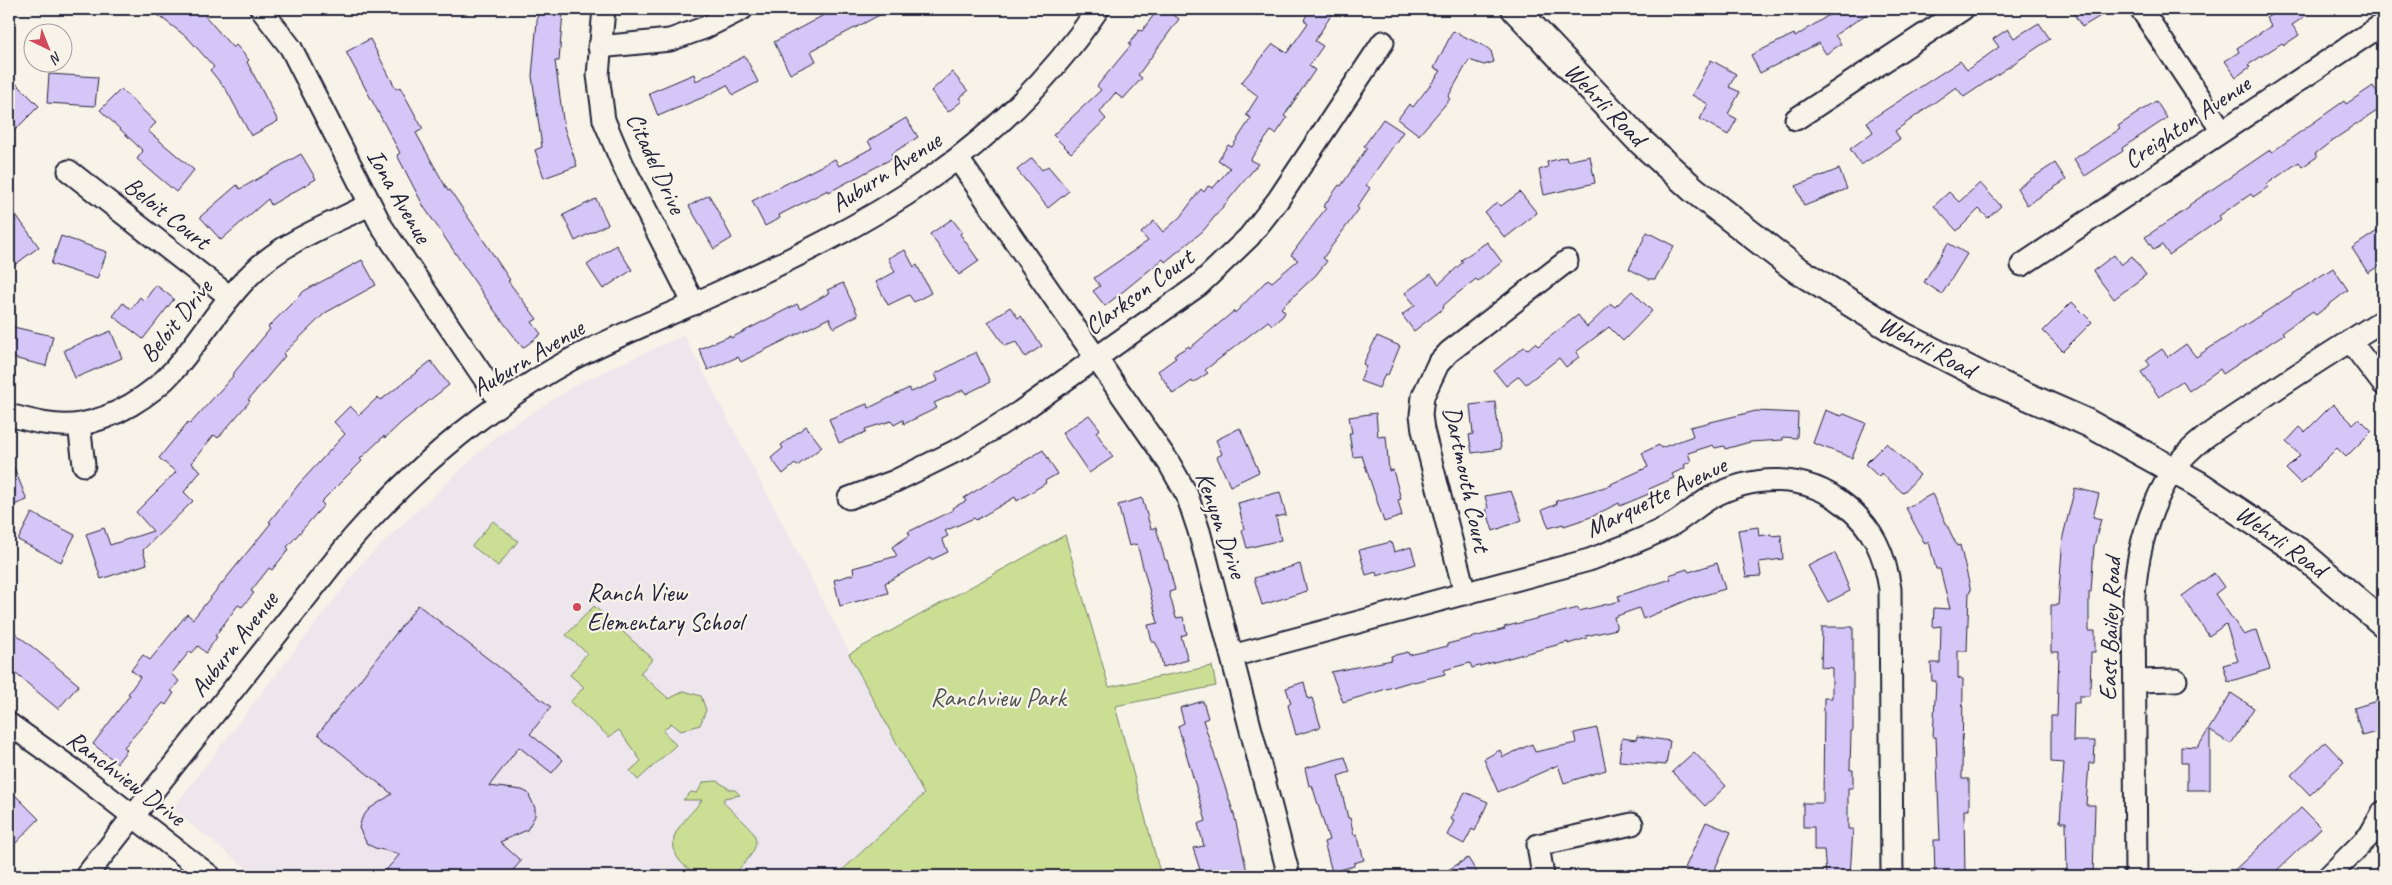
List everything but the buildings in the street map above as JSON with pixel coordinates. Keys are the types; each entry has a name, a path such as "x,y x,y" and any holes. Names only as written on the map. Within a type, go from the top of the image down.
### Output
{"street":[{"name":"Iona Avenue","path":"261,9 291,48 369,205 382,227 501,403"},
{"name":"Citadel Drive","path":"604,9 599,47 598,88 609,134 694,304"},
{"path":"599,47 670,40 704,28 742,9"},
{"name":"Auburn Avenue","path":"86,876 345,547 381,505 462,432 521,389 571,360 790,260 841,234 915,190 958,159 1026,99 1058,62 1098,9"},
{"name":"Wehrli Road","path":"1515,9 1638,139 1694,190 1796,269 1902,335 1988,379 2088,424 2209,491 2301,553 2383,623"},
{"path":"1796,119 1963,9"},
{"path":"2141,9 2222,131"},
{"name":"Creighton Avenue","path":"2022,265 2383,24"},
{"name":"Clarkson Court","path":"849,498 895,481 964,447 1020,412 1199,284 1249,237 1278,200 1383,42"},
{"name":"Kenyon Drive","path":"958,159 1170,463 1187,495 1199,531 1289,876"},
{"name":"Beloit Court","path":"69,171 230,297"},
{"name":"Beloit Drive","path":"9,415 48,424 79,425 116,411 155,388 174,370 230,297 268,259 290,244 369,205"},
{"name":"Dartmouth Court","path":"1465,594 1423,430 1421,415 1423,396 1432,374 1449,352 1567,261"},
{"name":"East Bailey Road","path":"2136,876 2134,597 2140,545 2148,521 2173,470 2218,427 2383,320"},
{"path":"2350,341 2383,384"},
{"path":"79,425 84,465"},
{"name":"Marquette Avenue","path":"1232,656 1581,562 1636,543 1674,523 1710,498 1732,488 1749,483 1776,480 1802,482 1834,496 1860,516 1875,537 1887,570 1890,589 1892,876"},
{"path":"2134,681 2176,680"},
{"name":"Ranchview Drive","path":"9,724 210,876"},
{"path":"2329,876 2370,834 2383,812"},
{"path":"1543,876 1538,845 1632,824"}],"shaded area":[{"name":"Ranch View Elementary School","path":"684,335 924,795 836,876 256,876 172,809 364,561 499,434 579,383"}],"green space":[{"path":"493,521 518,541 498,566 472,546"},
{"name":"Ranchview Park","path":"1065,535 1109,687 1212,666 1216,686 1115,706 1161,876 836,876 924,794 849,654"},
{"path":"594,606 653,659 640,673 669,699 684,691 701,696 706,710 700,725 681,731 671,723 663,731 676,745 638,780 630,771 641,761 619,730 609,737 570,702 584,687 570,675 587,653 566,635"},
{"path":"717,781 731,790 735,790 740,795 724,798 724,803 751,829 756,843 753,852 746,862 734,874 713,877 693,871 684,865 674,849 674,838 681,824 702,800 683,800 691,792 697,793 704,782"}],"place":[{"name":"Ranch View Elementary School","path":"577,607"}]}
